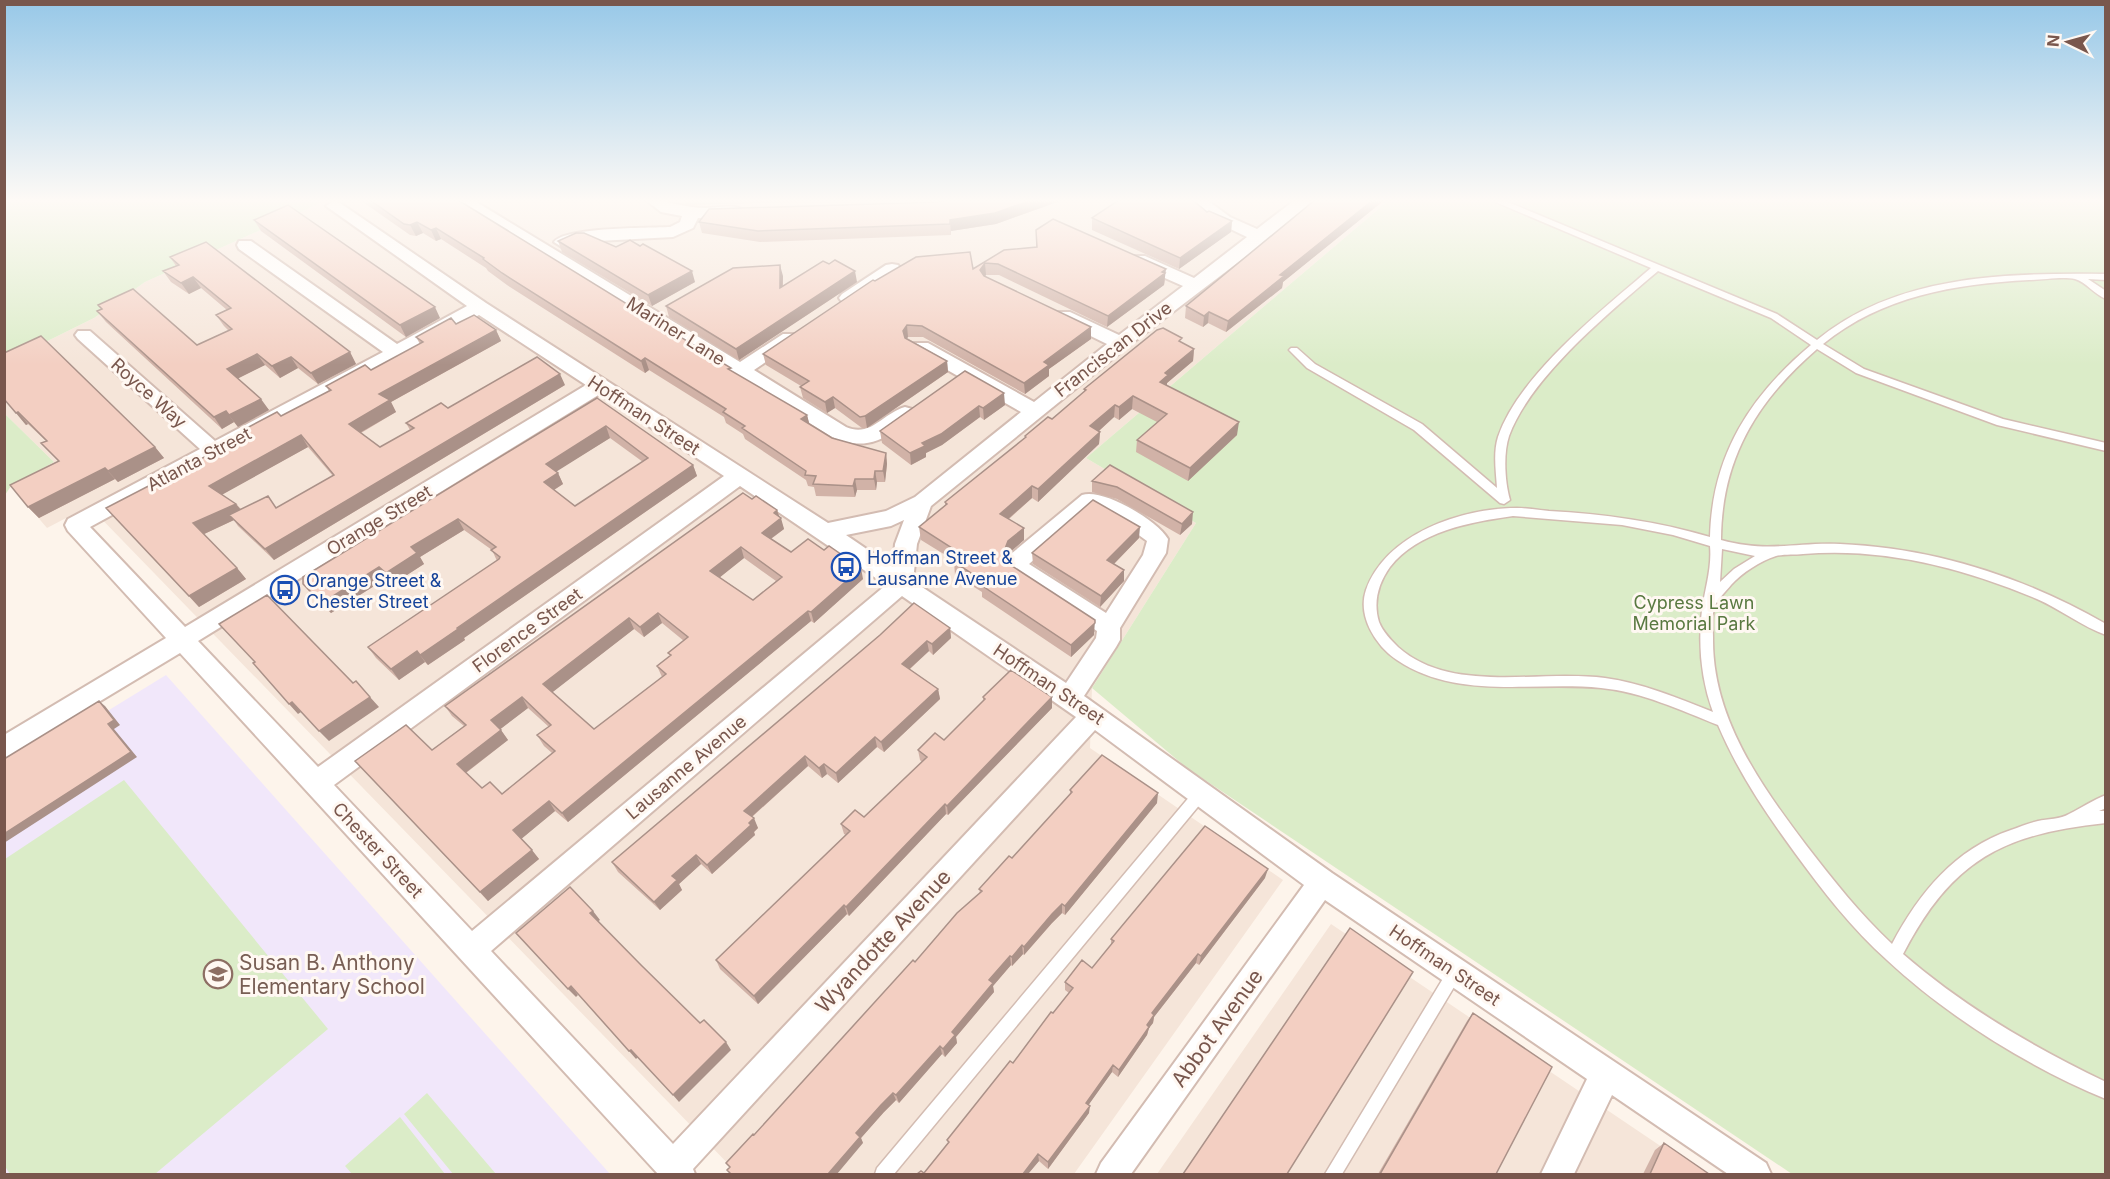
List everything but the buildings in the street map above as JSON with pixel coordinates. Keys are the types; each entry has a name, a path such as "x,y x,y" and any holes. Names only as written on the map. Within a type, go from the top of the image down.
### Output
{"street":[{"path":"259,255 398,353"},
{"name":"Hoffman Street","path":"405,255 599,386 902,584 1093,715 1322,882 1755,1174"},
{"name":"Mariner Lane","path":"554,255 828,424 839,434 860,439 872,436 917,406"},
{"path":"1127,255 1195,285"},
{"name":"Franciscan Drive","path":"825,532 891,518 922,501 1120,343 1236,255"},
{"path":"835,307 892,269"},
{"path":"652,317 673,305"},
{"name":"Atlanta Street","path":"76,525 480,307"},
{"path":"1045,307 1120,343"},
{"path":"740,371 807,326"},
{"name":"Royce Way","path":"84,335 213,451"},
{"path":"915,343 1035,411"},
{"path":"946,385 965,372"},
{"name":"Orange Street","path":"4,748 599,386"},
{"name":"Florence Street","path":"316,783 738,477"},
{"path":"1069,698 1108,640 1109,627 1153,557 1157,539 1149,531 1099,502 1089,500 1019,560 1017,567 1109,627"},
{"path":"902,584 906,544 922,501"},
{"name":"Chester Street","path":"76,525 676,1171"},
{"name":"Lausanne Avenue","path":"471,950 902,584"},
{"name":"Wyandotte Avenue","path":"676,1171 1093,715"},
{"name":"Abbot Avenue","path":"1112,1174 1322,882"},
{"path":"1557,1174 1606,1074"}],"lane":[{"path":"1629,255 1774,316 1803,332 1831,356 1847,365 1983,416 2036,432 2106,447"},
{"path":"1503,498 1501,451 1503,438 1515,410 1572,345 1658,267"},
{"path":"2078,276 2106,296"},
{"path":"2106,276 1986,280 1939,288 1893,301 1861,314 1818,344 1776,383 1739,436 1729,466 1721,499 1715,541 1717,564 1708,608 1706,660 1712,693 1723,722 1753,782 1779,820 1842,901 1894,956 1937,992 2026,1049 2106,1091"},
{"path":"1294,350 1311,366 1418,427 1503,498 1515,512"},
{"path":"1723,722 1641,691 1603,683 1482,682 1449,677 1413,663 1385,643 1370,620 1369,597 1378,576 1404,547 1433,532 1469,521 1515,512 1619,520 1751,551 1857,549 1939,563 2024,588 2065,606 2106,630"},
{"path":"1708,608 1721,587 1741,568 1778,551"},
{"path":"883,1174 1201,793"},
{"path":"1894,956 1904,934 1925,900 1964,860 2000,841 2056,823 2106,801"},
{"path":"2056,823 2106,817"},
{"path":"1332,1174 1455,972"}],"shaded area":[{"path":"205,255 1324,255 1086,458 1196,523 1092,688 1090,748 1283,880 1074,1174 738,1174 89,506 47,528 11,486 54,462 5,414 5,362 94,318 145,282"},
{"name":"Susan B. Anthony Elementary School","path":"166,675 610,1174 5,1174 5,774"},
{"path":"1331,924 1702,1174 1157,1174"}],"green space":[{"path":"5,255 205,255 145,282 94,318 5,362"},
{"name":"Cypress Lawn Memorial Park","path":"1324,255 2105,255 2105,1174 1792,1174 1187,768 1092,688 1196,523 1086,458"},
{"path":"5,414 54,462 11,486 5,495"},
{"path":"124,780 328,1029 155,1174 10,1174 4,1165 5,859"},
{"path":"427,1093 496,1174 453,1174 404,1114"},
{"path":"400,1117 445,1174 352,1174 345,1166"}],"place":[{"name":"Hoffman Street & Lausanne Avenue","path":"846,567"},
{"name":"Orange Street & Chester Street","path":"285,590"},
{"name":"Susan B. Anthony Elementary School","path":"218,974"}]}
